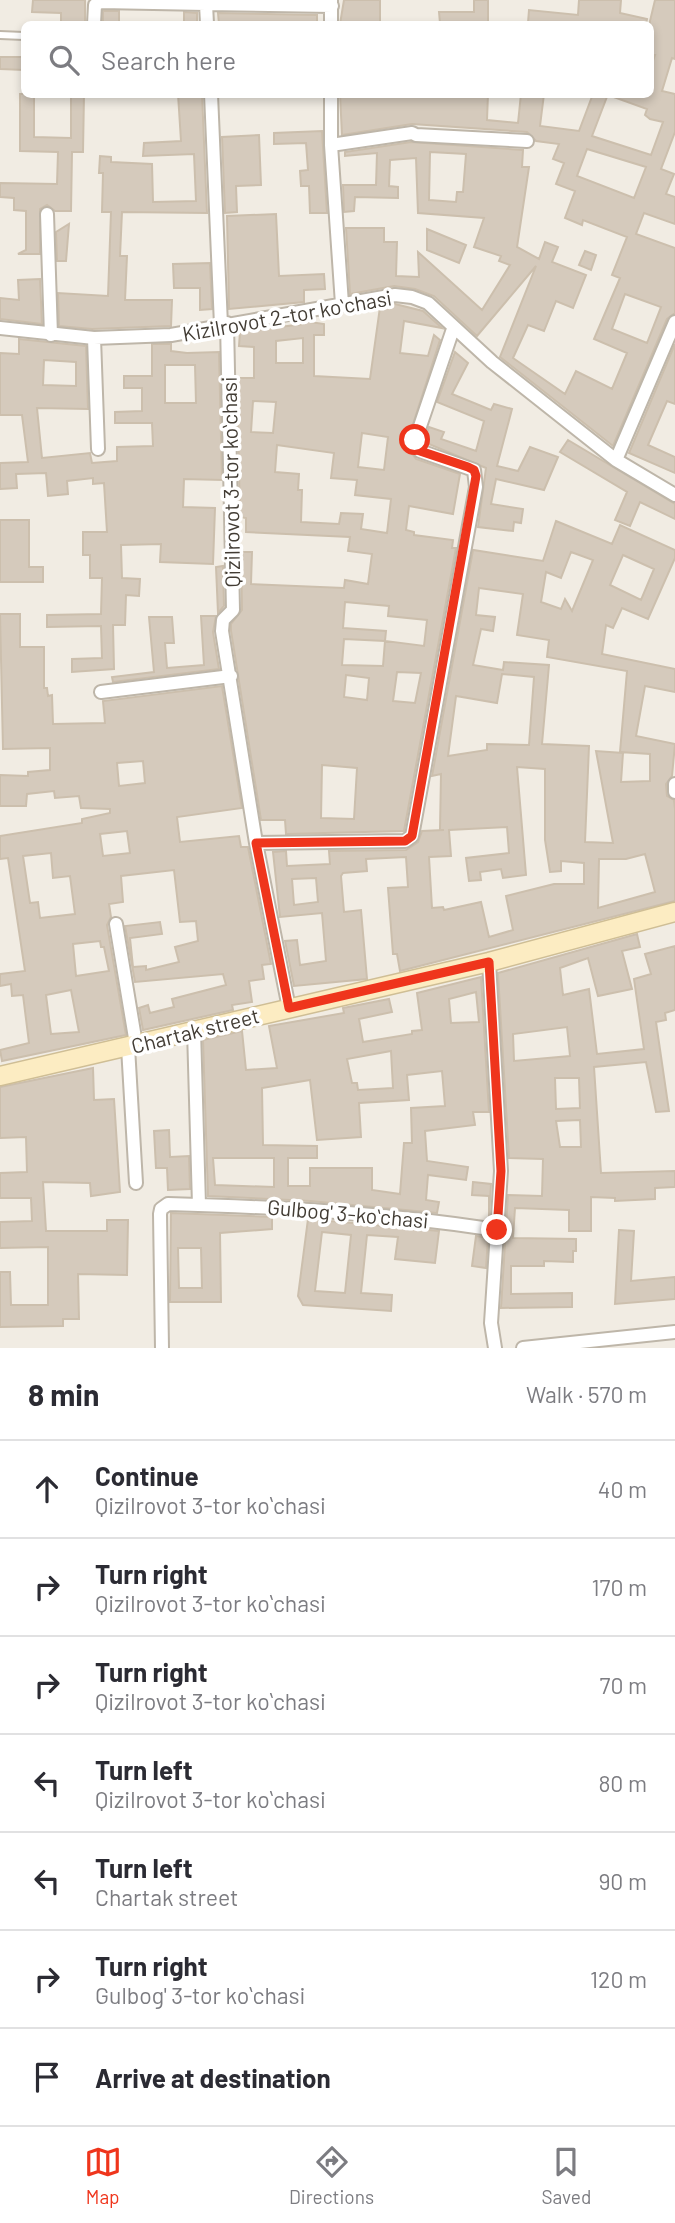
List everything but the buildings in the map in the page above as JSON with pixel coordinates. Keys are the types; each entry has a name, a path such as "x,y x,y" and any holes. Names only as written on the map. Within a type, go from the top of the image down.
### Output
{"main road":[{"name":"Chartak street","path":"0,1076 489,962 675,912"}],"street":[{"path":"94,21 95,5 100,2 331,3 331,21"},
{"path":"206,4 207,21"},
{"name":"Qizilrovot 3-tor koʻchasi","path":"211,98 224,324 233,610 223,620 222,631 256,843 289,1008"},
{"path":"331,98 331,145 342,304"},
{"path":"331,145 412,132 416,135 527,141"},
{"path":"47,214 51,335"},
{"name":"Kizilrovot 2-tor koʻchasi","path":"0,328 94,338 171,335 395,295 412,297 428,303 453,329 616,460 675,495"},
{"path":"616,460 675,322"},
{"path":"256,843 405,841 412,836 476,487 474,470 420,451 414,444 453,329"},
{"path":"94,338 98,449"},
{"path":"101,692 231,676"},
{"path":"675,784 675,792"},
{"path":"116,924 132,1045 136,1183"},
{"path":"489,962 501,1171 491,1322 495,1348"},
{"path":"194,1030 199,1205"},
{"name":"Gulbog' 3-koʻchasi","path":"162,1348 160,1211 168,1204 310,1208 417,1217 497,1230"},
{"path":"523,1348 675,1332"}],"lane":[{"path":"0,35 21,36"}],"route":[{"path":"415,440 414,444 420,451 474,470 476,487 412,836 405,841 256,843 289,1008 489,962 495,1025 501,1171 497,1230"}]}
